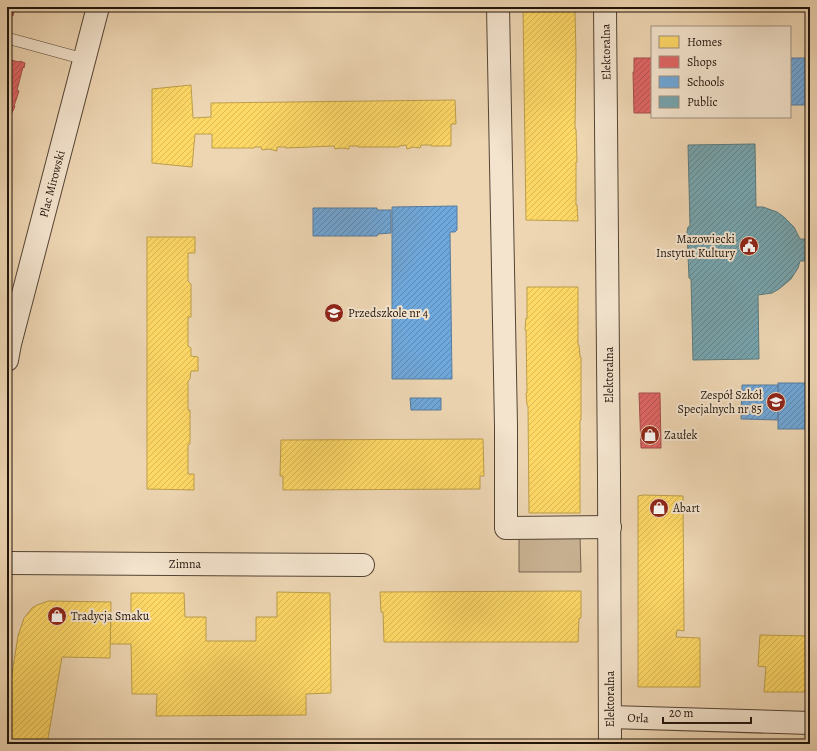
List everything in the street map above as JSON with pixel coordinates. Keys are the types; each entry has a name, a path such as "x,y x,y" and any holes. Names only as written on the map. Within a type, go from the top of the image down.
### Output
{"street":[{"name":"Plac Mirowski","path":"7,360 98,7"},
{"path":"498,7 506,528 610,527"},
{"name":"Elektoralna","path":"605,7 610,527 610,744"},
{"name":"Zimna","path":"7,563 363,565"},
{"name":"Orla","path":"610,718 810,723"}],"lane":[{"path":"7,38 84,59"}],"shaded area":[{"path":"519,536 580,536 581,572 519,572"}],"building: Homes":[{"path":"523,7 574,7 576,54 576,205 578,221 526,220"},
{"path":"191,85 193,118 211,117 211,103 455,100 456,124 451,124 451,146 421,145 420,148 413,147 407,149 406,145 399,147 349,146 349,149 335,149 334,146 277,147 277,151 269,149 262,150 261,147 212,148 212,134 195,134 192,167 152,163 152,89"},
{"path":"147,237 195,237 195,253 188,253 188,281 191,284 191,317 188,317 188,346 191,348 191,356 198,357 198,371 191,371 190,379 188,381 190,444 188,444 188,474 194,474 194,490 147,489"},
{"path":"527,287 578,287 578,345 581,357 580,513 529,513 528,406 526,393 525,330 527,318"},
{"path":"483,439 484,476 480,476 480,489 283,490 283,476 280,476 281,440"},
{"path":"638,496 683,496 684,631 677,630 676,637 700,638 700,687 638,687"},
{"path":"581,591 581,618 579,618 578,642 384,642 383,612 381,612 380,592"},
{"path":"277,592 330,593 331,693 306,694 306,715 156,716 157,694 132,694 131,644 110,644 111,617 131,617 131,593 184,593 185,617 206,617 206,641 256,641 256,617 277,617"},
{"path":"48,601 111,602 110,658 62,657 47,744 7,744 7,705 18,636 24,618 32,608"},
{"path":"760,635 810,636 810,692 764,692 766,667 758,666"}],"building: Shops":[{"path":"7,7 15,7 13,16 7,14"},
{"path":"634,58 651,58 651,113 634,113"},
{"path":"7,59 25,63 17,90 19,91 15,106 7,126"},
{"path":"639,393 660,393 661,448 641,448"}],"building: Schools":[{"path":"791,58 810,58 810,105 791,105"},
{"path":"457,206 457,230 455,232 450,232 452,379 392,379 392,207"},
{"path":"313,208 377,208 377,210 391,210 391,233 378,234 377,236 313,236"},
{"path":"778,383 810,383 810,429 778,429"},
{"path":"742,385 778,385 778,420 741,419"},
{"path":"410,398 441,398 441,410 411,410"}],"building: Public":[{"name":"Mazowiecki Instytut Kultury","path":"755,144 756,207 763,207 777,212 794,227 800,239 810,239 810,261 800,261 798,268 791,279 779,289 772,293 758,295 759,359 693,360 691,279 689,278 687,232 688,227 690,226 688,145"}],"place":[{"name":"Mazowiecki Instytut Kultury","path":"749,246"},
{"name":"Przedszkole nr 4","path":"334,313"},
{"name":"Zespół Szkół Specjalnych nr 85","path":"776,402"},
{"name":"Zaułek","path":"650,435"},
{"name":"Abart","path":"659,508"},
{"name":"Tradycja Smaku","path":"57,616"}]}
